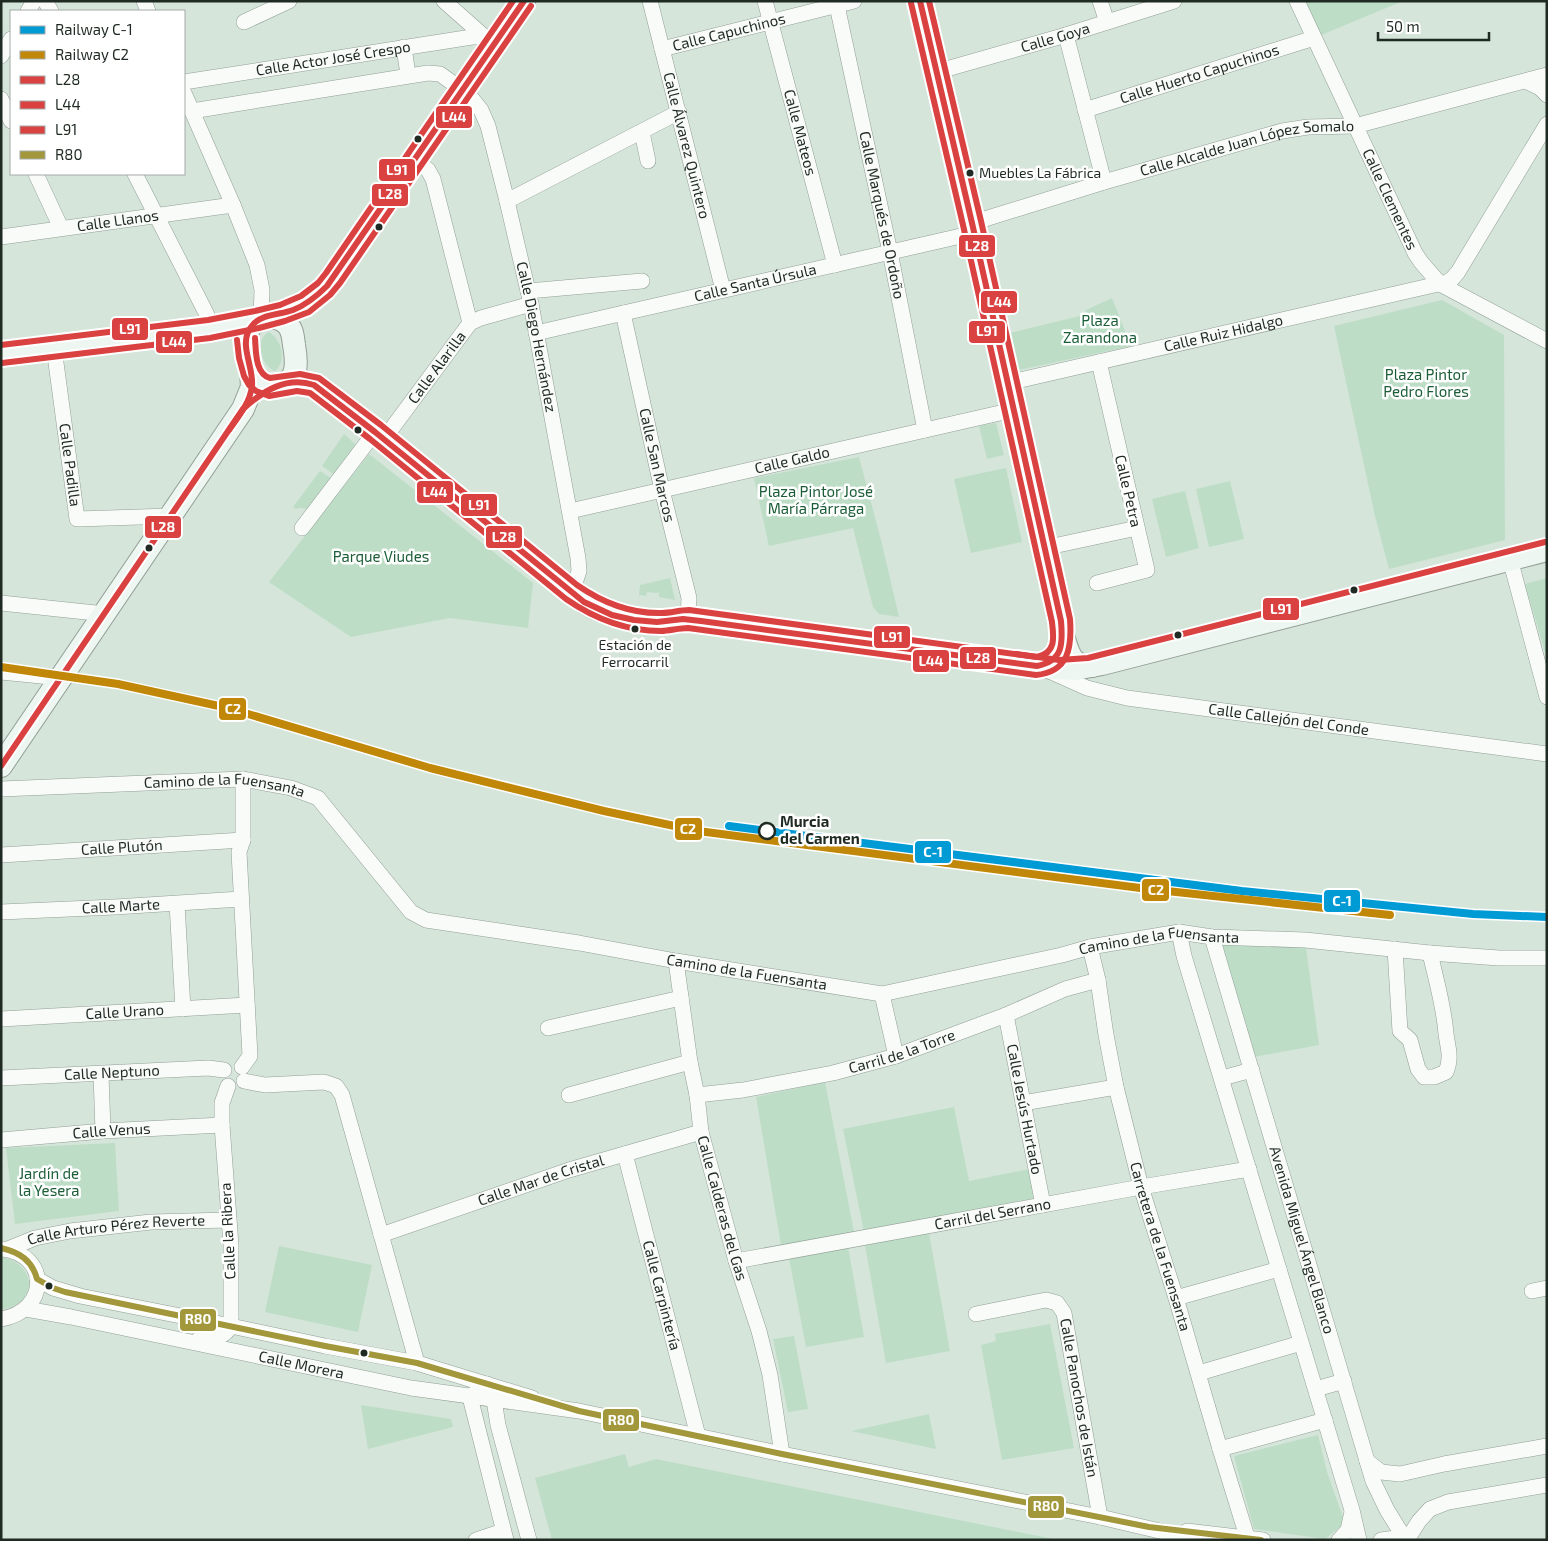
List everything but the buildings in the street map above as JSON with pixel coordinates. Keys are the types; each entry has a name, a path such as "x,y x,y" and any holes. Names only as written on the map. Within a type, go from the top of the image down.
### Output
{"main road":[{"path":"1,354 209,329 263,318 300,307 324,289 463,90 489,41 524,1"},
{"path":"920,1 973,228 1061,627 1067,649 1073,660 1081,665 1092,666"},
{"path":"1,766 243,409 252,387 246,339 248,330 263,318 280,319 290,328 293,336 296,369 292,377 280,385 261,393 243,409"},
{"path":"209,329 232,330 242,334 246,339"},
{"path":"250,371 259,382 267,386 299,382 312,384 572,592 594,608 618,617 657,622 688,619 1064,669 1092,666 1547,550"},
{"path":"1037,666 1049,663 1058,654 1061,646 1061,627"}],"street":[{"path":"244,22 289,1"},
{"path":"444,1 489,41"},
{"name":"Calle Álvarez Quintero","path":"650,1 723,290"},
{"name":"Calle Mateos","path":"765,1 836,264"},
{"name":"Calle Capuchinos","path":"662,49 837,3 854,1"},
{"path":"1100,1 1107,22"},
{"name":"Calle Goya","path":"936,72 1066,35 1174,1"},
{"name":"Calle Clementes","path":"1297,1 1415,253 1440,284"},
{"name":"Calle Marqués de Ordoño","path":"837,3 890,252 925,430"},
{"path":"1066,35 1104,182"},
{"name":"Calle Actor José Crespo","path":"185,82 472,37 489,41"},
{"name":"Calle Huerto Capuchinos","path":"1085,110 1314,38"},
{"path":"1,56 10,41"},
{"path":"404,47 408,75"},
{"name":"Calle Actor José Crespo","path":"192,111 428,73 440,74 463,90"},
{"name":"Calle Alcalde Juan López Somalo","path":"973,228 1104,182 1282,131 1308,127 1354,126 1541,86"},
{"name":"Calle Diego Hernández","path":"463,90 474,99 484,118 507,200 530,298 579,567 572,592"},
{"path":"185,94 257,265 262,290 263,318"},
{"path":"1,99 10,118"},
{"path":"507,200 679,112"},
{"path":"1440,284 1452,279 1458,272 1547,124"},
{"path":"642,132 648,161"},
{"path":"415,160 428,170 433,179 470,323"},
{"path":"36,175 61,228"},
{"path":"136,175 203,307 209,329"},
{"name":"Calle Llanos","path":"1,237 233,205"},
{"name":"Calle Santa Úrsula","path":"536,333 890,252 973,228"},
{"name":"Calle Alarilla","path":"302,528 470,323 530,298 642,281"},
{"path":"1440,284 1547,341"},
{"name":"Calle Ruiz Hidalgo","path":"1007,383 1440,284"},
{"name":"Calle San Marcos","path":"623,313 688,598 688,619"},
{"name":"Calle Padilla","path":"54,348 77,519 171,516"},
{"name":"Calle Petra","path":"1097,583 1147,570 1098,362"},
{"name":"Calle Galdo","path":"570,511 1013,410"},
{"path":"1044,548 1137,528"},
{"path":"1510,559 1547,696"},
{"path":"1,603 105,614"},
{"name":"Calle Callejón del Conde","path":"1037,666 1076,684 1127,698 1547,754"},
{"path":"1076,684 1082,674 1092,666"},
{"path":"1,672 61,678"},
{"path":"243,779 243,840 239,852 250,1056 243,1074 236,1087 228,1086 223,1080 224,1070 232,1064 243,1074 265,1085 324,1082 336,1086 342,1095 417,1363"},
{"name":"Camino de la Fuensanta","path":"1,788 243,779 291,788 318,798 411,912 426,920 882,994 1062,955 1090,947 1179,932 1212,937 1305,940 1499,958 1547,958"},
{"name":"Calle Plutón","path":"1,855 243,840"},
{"name":"Calle Marte","path":"1,912 177,904 241,899"},
{"path":"177,904 183,1009"},
{"name":"Avenida Miguel Ángel Blanco","path":"1179,932 1184,956 1316,1389 1359,1540"},
{"name":"Avenida Miguel Ángel Blanco","path":"1212,937 1373,1481 1387,1510 1407,1539"},
{"name":"Carretera de la Fuensanta","path":"1090,947 1098,980 1116,1087 1141,1186 1220,1449 1253,1539"},
{"path":"1395,949 1400,1031 1410,1040 1418,1069 1424,1077 1434,1077 1446,1072 1450,1055 1446,1036 1446,1019 1430,953"},
{"name":"Calle Calderas del Gas","path":"676,961 701,1132 736,1261 759,1331 770,1375 782,1454"},
{"name":"Carril de la Torre","path":"697,1095 743,1090 833,1073 896,1056 1006,1015 1065,990 1098,980"},
{"path":"882,994 896,1056"},
{"path":"548,1028 681,998"},
{"name":"Calle Urano","path":"1,1020 247,1005"},
{"name":"Calle Jesús Hurtado","path":"1006,1015 1043,1205"},
{"path":"569,1094 690,1062"},
{"name":"Calle Neptuno","path":"1,1078 208,1068 224,1070"},
{"path":"1222,1078 1252,1070"},
{"path":"101,1074 103,1131"},
{"name":"Calle la Ribera","path":"228,1086 222,1103 222,1125 231,1245 231,1326"},
{"path":"1024,1107 1116,1087"},
{"name":"Calle Venus","path":"1,1140 103,1131 222,1125"},
{"name":"Calle Mar de Cristal","path":"381,1235 568,1170 701,1132"},
{"name":"Calle Carpintería","path":"625,1154 698,1436"},
{"name":"Carril del Serrano","path":"736,1261 1141,1186 1249,1169"},
{"name":"Calle Arturo Pérez Reverte","path":"4,1249 35,1238 70,1231 152,1222 228,1220"},
{"path":"1,1319 26,1309 37,1292 36,1272 28,1259 4,1249"},
{"path":"1176,1298 1279,1269"},
{"name":"Calle Morera","path":"37,1279 65,1292 325,1346 417,1363 579,1412"},
{"name":"Calle Panochos de Istán","path":"976,1314 1046,1300 1057,1303 1064,1313 1100,1517"},
{"name":"Calle Morera","path":"26,1309 411,1388 579,1412 1100,1517 1198,1540"},
{"path":"183,1340 222,1336 228,1332 231,1326"},
{"path":"1198,1373 1302,1343"},
{"path":"1316,1389 1344,1381"},
{"path":"476,1540 505,1535 470,1397 487,1384 494,1400 498,1425 529,1540"},
{"path":"1220,1449 1325,1420"},
{"path":"1367,1461 1381,1472 1400,1474 1444,1464 1547,1446"},
{"path":"1381,1540 1407,1539 1430,1509 1448,1502 1547,1485"},
{"path":"1339,1540 1348,1530 1352,1510"},
{"name":"Calle Morera","path":"1149,1528 1253,1539"}],"green space":[{"path":"1297,1 1403,1 1314,38"},
{"name":"Plaza Zarandona","path":"1112,298 1131,346 1019,370 1010,333 1084,315 1086,310"},
{"name":"Plaza Pintor Pedro Flores","path":"1442,300 1504,335 1505,540 1389,569 1375,516 1334,326"},
{"path":"269,332 280,345 282,356 279,367 275,371 266,364 261,352 264,335"},
{"path":"996,423 1004,455 987,459 979,426"},
{"path":"344,434 357,446 335,475 322,466"},
{"name":"Parque Viudes","path":"369,454 533,583 528,628 450,618 351,637 269,582"},
{"name":"Plaza Pintor José María Párraga","path":"859,457 899,617 879,614 873,607 853,528 769,546 754,478"},
{"path":"1006,468 1022,542 971,553 954,479"},
{"path":"320,471 332,479 308,509 296,509 293,507"},
{"path":"1230,481 1244,539 1209,547 1196,489"},
{"path":"1185,491 1199,548 1166,557 1152,499"},
{"path":"670,578 675,600 659,597 659,593 647,592 646,596 639,595 640,585"},
{"path":"1547,578 1547,652 1545,652 1525,584"},
{"path":"1212,937 1305,940 1319,1045 1248,1058"},
{"path":"825,1082 854,1232 781,1245 756,1097"},
{"path":"954,1107 969,1181 1030,1169 1036,1198 864,1232 843,1129"},
{"name":"Jardín de la Yesera","path":"115,1143 119,1211 15,1224 6,1148"},
{"path":"929,1233 950,1351 886,1363 865,1245"},
{"path":"279,1246 372,1265 358,1332 265,1312"},
{"path":"848,1247 864,1337 806,1347 789,1258"},
{"path":"1,1257 9,1259 22,1268 27,1274 29,1288 20,1302 1,1310"},
{"path":"1050,1324 1074,1448 1002,1460 981,1345 996,1341 995,1334"},
{"path":"794,1336 808,1409 788,1412 773,1339"},
{"path":"361,1405 451,1419 453,1427 368,1449"},
{"path":"929,1414 936,1449 851,1431"},
{"path":"1318,1435 1327,1472 1345,1523 1325,1539 1254,1529 1234,1456"},
{"path":"625,1454 629,1467 656,1459 1058,1540 552,1540 535,1478"}],"rail line":[{"name":"C2","path":"1,667 118,684 228,708 430,768 604,811 698,831 1148,889 1390,915"},
{"name":"C-1","path":"729,826 1242,891 1473,914 1547,917"}],"transit line":[{"name":"L91","path":"1,345 208,320 280,305 301,296 318,283 326,273 513,1"},
{"name":"L28","path":"229,430 243,410 251,392 252,379 246,348 247,334 251,327 264,317 288,312 302,306 327,286 524,1"},
{"name":"L28","path":"1,766 243,409 267,391 294,382 314,385 375,432 584,602 612,615 634,620 657,622 683,619 701,621 1037,666 1046,664 1057,656 1062,637 1061,621 920,1"},
{"name":"L44","path":"237,340 244,376 249,385 256,391 269,396 297,391 310,393 370,439 566,599 599,618 635,629 661,631 688,628 1036,675 1056,669 1062,663 1069,648 1070,619 981,221 929,1"},
{"name":"L91","path":"255,338 257,361 261,372 265,376 270,378 300,374 319,378 381,425 577,585 607,602 639,612 662,613 689,610 1037,657 1043,655 1051,648 1053,639 1052,622 911,3"},
{"name":"L44","path":"2,363 210,338 259,328 309,312 330,295 340,283 531,6"},
{"name":"L91","path":"1016,654 1059,660 1088,658 1545,542"},
{"name":"R80","path":"1,1248 14,1252 24,1258 32,1267 37,1279 65,1292 325,1346 417,1363 579,1411 782,1454 1149,1527 1261,1540"}],"place":[{"name":"Muebles La Fábrica","path":"970,173"},
{"name":"Estación de Ferrocarril","path":"635,629"},
{"name":"Murcia del Carmen","path":"767,831"}]}
